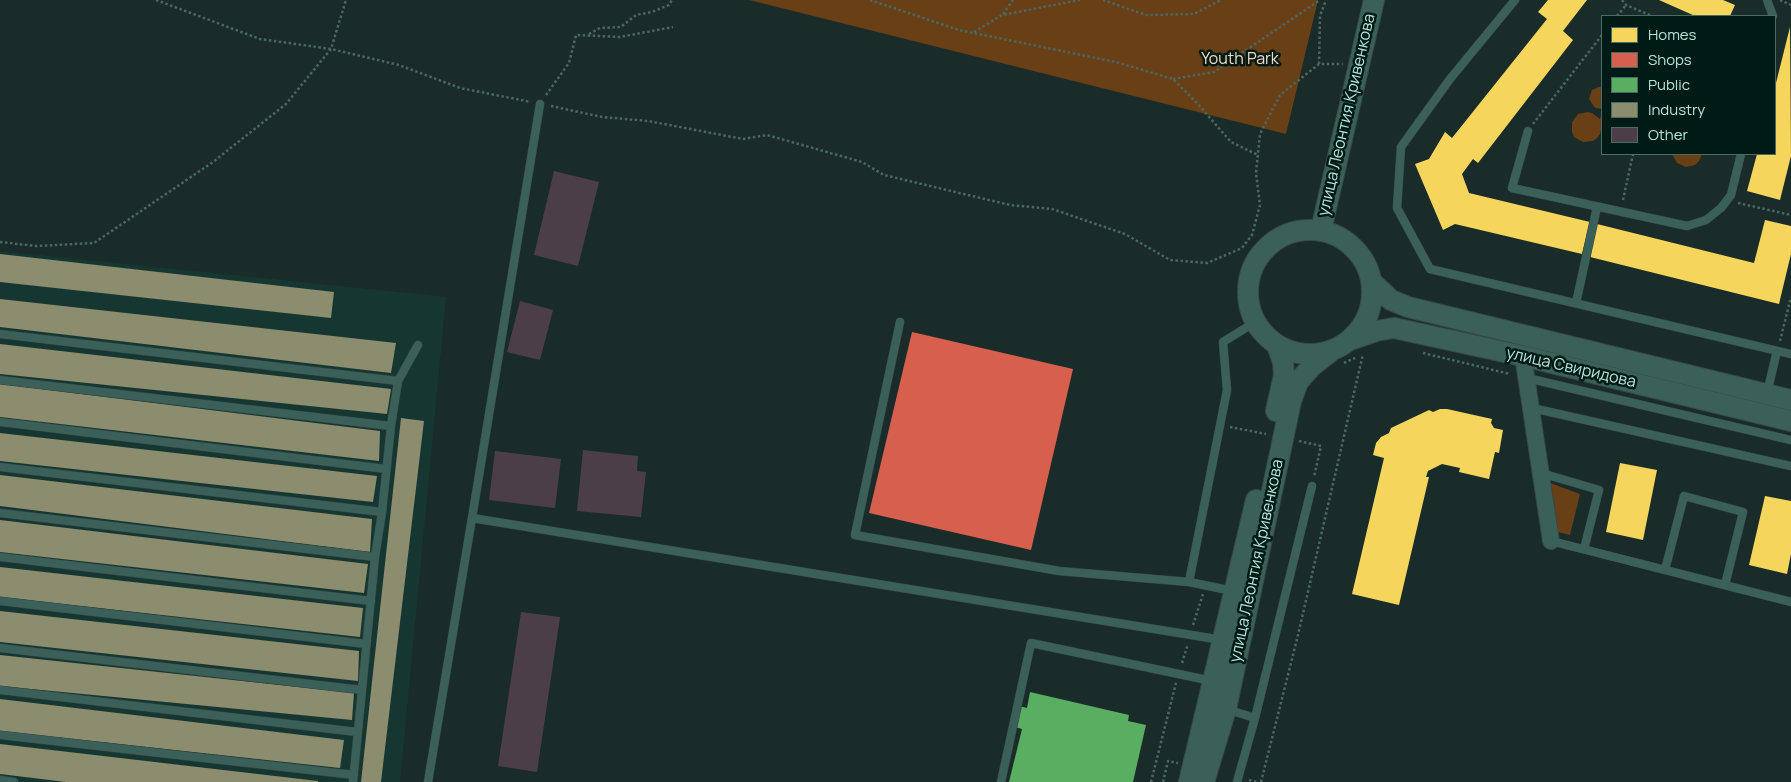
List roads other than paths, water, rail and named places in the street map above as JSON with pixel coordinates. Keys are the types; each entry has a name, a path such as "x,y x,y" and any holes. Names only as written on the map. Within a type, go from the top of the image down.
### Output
{"street":[{"name":"улица Леонтия Кривенкова","path":"1321,230 1374,0"},
{"path":"1335,358 1293,353 1277,345 1261,330 1250,306 1249,284 1257,260 1276,240 1300,231 1321,230 1337,235 1352,245 1368,266 1373,283 1366,317 1356,347"},
{"name":"улица Свиридова","path":"1373,283 1391,300 1408,306 1791,400"},
{"name":"улица Свиридова","path":"1356,347 1376,331 1394,328 1523,356 1791,421"},
{"name":"улица Леонтия Кривенкова","path":"1189,782 1224,640 1284,375 1283,362 1277,345"},
{"name":"улица Леонтия Кривенкова","path":"1204,782 1226,709 1291,401 1298,382 1312,366 1335,358 1356,347"},
{"path":"1523,356 1551,541"}],"lane":[{"path":"1515,0 1450,79 1401,147 1397,208 1430,268 1791,354"},
{"path":"1768,0 1773,15"},
{"path":"428,782 540,104"},
{"path":"1528,131 1512,188 1687,226 1706,220 1721,208 1727,200 1731,194 1740,155"},
{"path":"1576,303 1597,206"},
{"path":"1189,582 1227,390 1223,342 1257,321"},
{"path":"900,322 855,535 1059,570 1189,582 1235,591"},
{"path":"0,334 398,382"},
{"path":"0,735 353,778 375,557 391,426 398,382 418,345"},
{"path":"1767,394 1777,351"},
{"path":"1527,378 1791,440"},
{"path":"0,380 391,426"},
{"path":"1532,408 1791,466"},
{"path":"0,422 386,469"},
{"path":"0,467 382,512"},
{"path":"1541,473 1599,490 1584,549"},
{"path":"1236,782 1255,718 1312,486"},
{"path":"1665,570 1684,496 1743,512 1725,585"},
{"path":"0,513 375,557"},
{"path":"472,518 1224,640"},
{"path":"1551,541 1791,602"},
{"path":"0,557 371,601"},
{"path":"0,602 366,644"},
{"path":"1001,782 1031,643 1214,682"},
{"path":"0,648 362,690"},
{"path":"0,690 357,732"},
{"path":"1226,709 1255,718"},
{"path":"0,780 14,782"}],"park label":[{"name":"Youth Park","path":"1240,60"}]}
